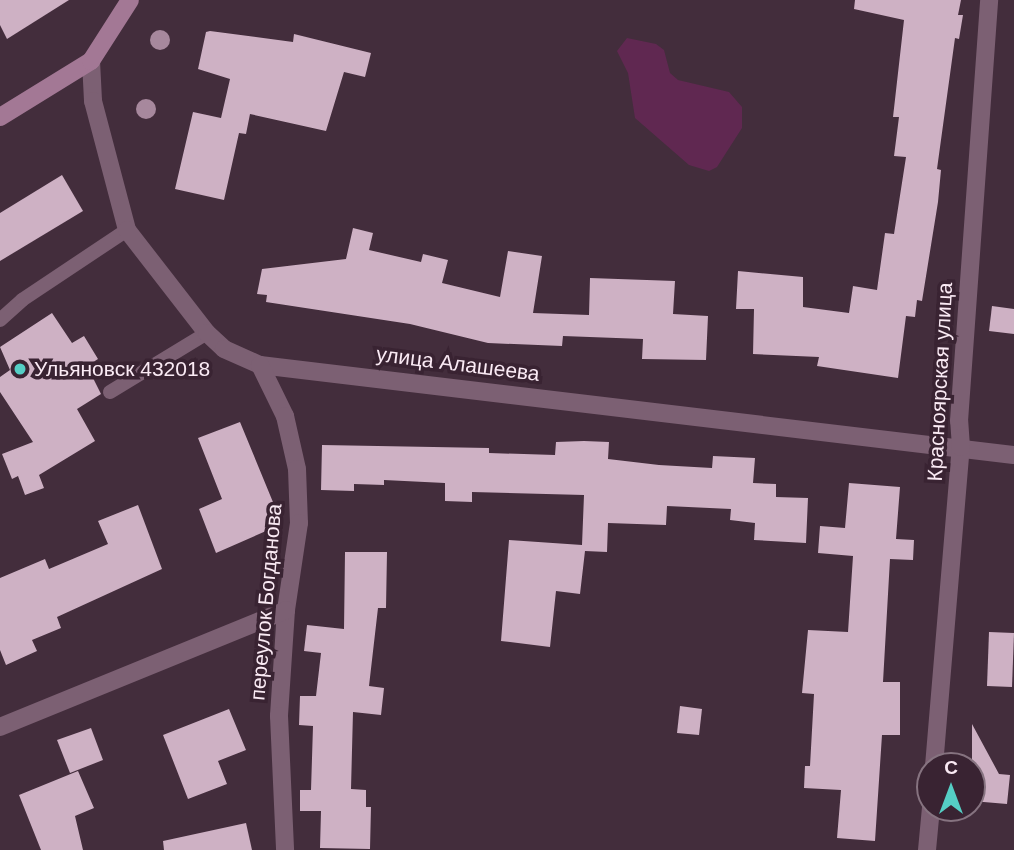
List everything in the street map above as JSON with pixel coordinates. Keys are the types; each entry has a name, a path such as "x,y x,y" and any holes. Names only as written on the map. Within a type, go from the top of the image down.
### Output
{"main road":[{"path":"0,117 91,61 130,0"}],"street":[{"name":"Красноярская улица","path":"935,752 961,447 960,393 989,0"},
{"name":"улица Алашеева","path":"91,61 93,101 127,230 207,333 224,349 260,365 1014,455"},
{"name":"переулок Богданова","path":"260,365 285,416 297,469 299,523 286,610 279,716 285,850"},
{"path":"0,727 286,610"},
{"path":"927,850 930,822"}],"lane":[{"path":"0,320 22,300 127,230"},
{"path":"110,392 207,333"}],"shaded area":[{"path":"627,38 656,44 664,50 670,73 678,80 729,92 742,107 742,128 717,167 709,171 689,165 635,118 628,73 617,51"}],"building":[{"path":"0,0 69,0 7,39 0,25"},
{"path":"855,0 961,0 958,15 963,15 959,39 955,38 937,169 941,170 938,202 922,301 917,300 915,317 906,316 898,378 817,366 819,357 753,354 754,309 736,309 738,271 803,277 803,307 849,313 853,286 877,290 885,233 894,234 906,157 894,156 899,117 893,117 904,20 854,9"},
{"path":"206,32 293,42 294,34 371,53 365,77 344,72 326,131 250,114 246,134 239,133 224,200 175,189 193,112 221,118 230,79 198,69"},
{"path":"62,175 83,211 0,261 0,213"},
{"path":"353,228 373,233 369,250 421,262 423,254 448,260 442,283 500,297 508,251 542,256 533,313 589,315 590,278 675,281 673,314 708,316 706,360 642,359 643,339 563,336 562,346 488,343 410,324 266,302 267,295 257,294 262,269 346,259"},
{"path":"992,306 1014,309 1014,334 989,331"},
{"path":"52,313 72,343 84,336 98,359 87,366 101,394 77,409 95,441 39,475 44,488 25,495 18,476 12,479 2,454 33,442 0,392 0,377 10,370 0,347"},
{"path":"240,422 282,524 216,553 199,509 222,499 198,438"},
{"path":"556,442 609,442 608,459 659,465 712,468 713,456 755,458 753,483 776,484 776,497 808,498 806,543 754,540 755,523 730,520 731,509 667,506 666,525 608,523 607,552 585,551 580,594 556,591 550,647 501,641 509,540 582,545 584,495 472,492 472,502 445,501 445,483 384,480 384,485 354,484 354,491 321,490 322,445 489,448 489,453 555,455"},
{"path":"849,483 900,487 896,539 914,540 913,560 890,559 883,682 900,682 900,735 882,735 875,841 837,838 841,790 804,788 805,766 810,766 814,694 802,693 808,630 848,632 853,556 818,553 820,526 845,528"},
{"path":"138,505 162,569 57,617 61,628 32,640 37,651 6,665 0,650 0,578 45,559 49,569 108,544 98,521"},
{"path":"345,552 387,552 386,608 378,608 369,686 384,688 381,715 353,712 351,789 366,790 366,807 371,807 370,849 320,848 321,811 300,811 300,790 311,790 313,726 299,725 300,696 316,696 321,653 304,651 307,625 344,629"},
{"path":"989,632 1014,633 1012,687 987,686"},
{"path":"680,706 702,709 699,735 677,733"},
{"path":"229,709 246,750 218,761 227,784 188,799 163,735"},
{"path":"972,724 999,774 1010,775 1007,804 986,802 986,752 972,752"},
{"path":"91,728 103,760 70,773 57,740"},
{"path":"78,771 94,808 75,816 83,850 41,850 19,795"},
{"path":"246,823 252,850 164,850 163,841"}],"place":[{"name":"Ульяновск 432018","path":"20,369"}]}
